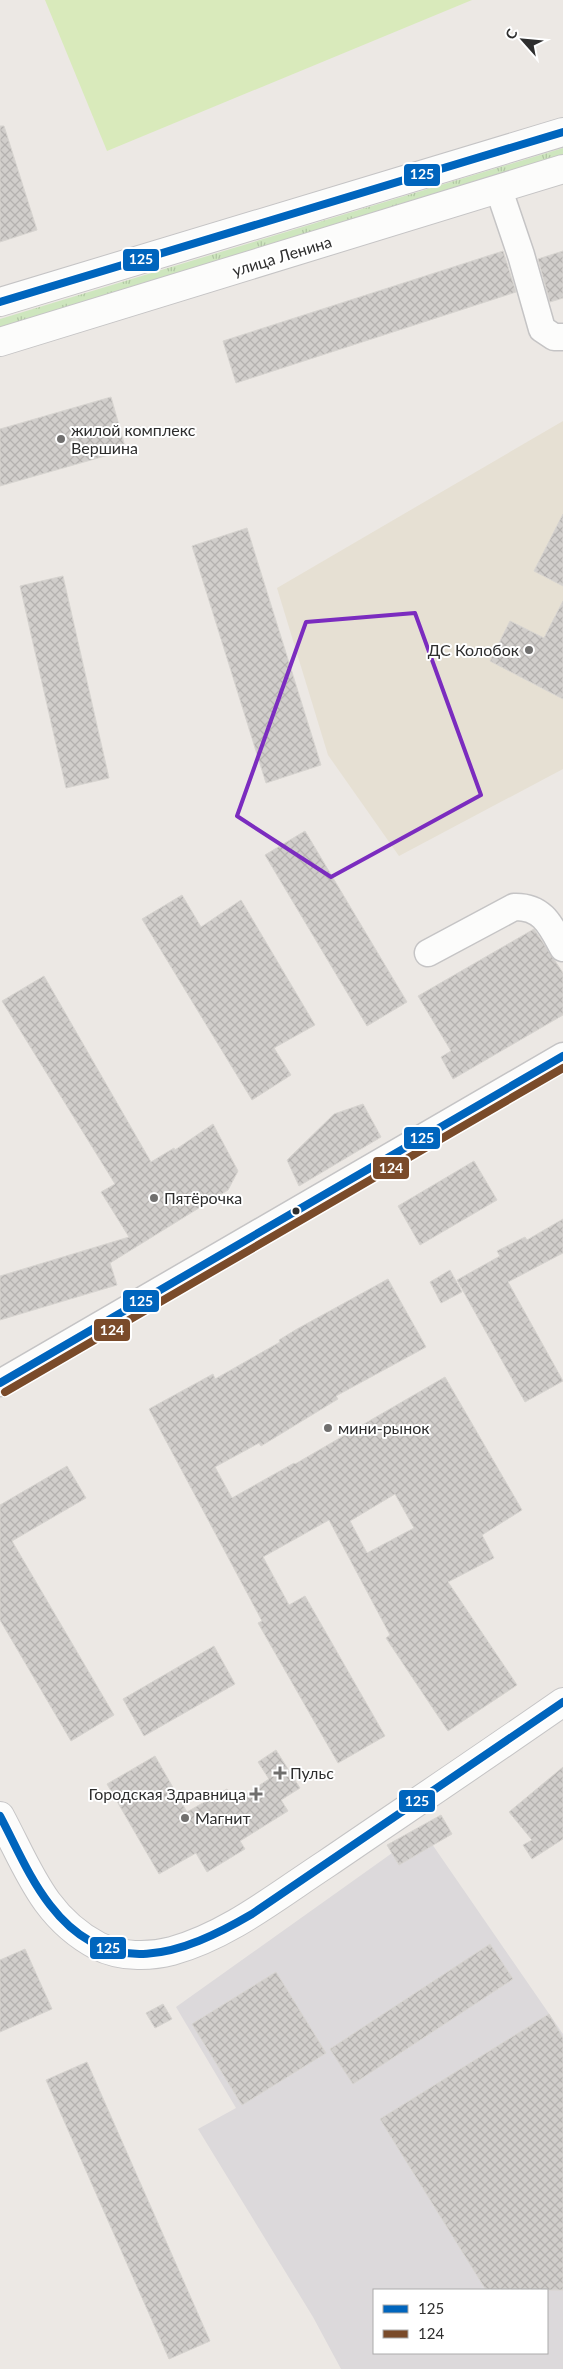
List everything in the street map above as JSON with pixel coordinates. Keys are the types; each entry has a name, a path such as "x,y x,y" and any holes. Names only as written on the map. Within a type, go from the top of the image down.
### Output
{"street":[{"path":"0,302 563,132"},
{"name":"улица Ленина","path":"0,342 563,169"},
{"path":"499,190 521,255 542,329 554,337 563,337"},
{"path":"428,954 514,907 527,906 549,923 563,948"},
{"path":"0,1383 563,1056"},
{"path":"0,1816 43,1899 57,1916 77,1932 99,1947 118,1953 142,1955 171,1951 198,1942 242,1919 455,1777 563,1702"}],"highlighted area":[{"path":"415,613 481,795 331,877 237,816 306,622"}],"shaded area":[{"path":"563,421 563,769 399,856 328,755 277,588"},
{"path":"423,1831 563,2034 563,2369 341,2369 313,2317 198,2129 236,2108 176,2007"}],"green space":[{"path":"45,0 472,0 107,151"},
{"path":"563,148 563,160 0,331 0,319"}],"building":[{"path":"0,126 4,126 37,230 0,242"},
{"path":"503,251 516,292 236,383 223,341"},
{"path":"563,251 563,298 550,302 538,259"},
{"name":"жилой комплекс Вершина","path":"111,397 126,450 0,486 0,429"},
{"path":"563,514 563,586 534,571"},
{"path":"247,528 321,765 266,783 192,546"},
{"path":"63,576 109,778 66,788 20,586"},
{"name":"ДС Колобок","path":"563,601 563,699 490,661 510,621 544,638"},
{"path":"305,831 407,1002 367,1026 265,855"},
{"path":"182,895 201,927 241,900 315,1025 274,1048 291,1075 252,1100 142,919"},
{"path":"534,929 563,973 563,1015 453,1079 441,1057 451,1051 418,996"},
{"path":"44,976 151,1162 174,1148 175,1150 213,1124 238,1171 228,1190 110,1263 117,1285 0,1320 0,1276 129,1237 101,1192 115,1184 2,1001"},
{"path":"363,1104 381,1137 299,1186 287,1160 334,1114"},
{"path":"474,1161 497,1200 420,1245 398,1206"},
{"path":"563,1219 563,1253 508,1282 563,1381 525,1402 457,1280 500,1256 497,1251 525,1237 527,1240"},
{"path":"450,1270 462,1292 441,1303 430,1282"},
{"name":"мини-рынок","path":"388,1279 426,1347 336,1396 338,1399 261,1446 259,1443 215,1467 232,1498 295,1464 445,1377 522,1510 482,1535 494,1558 448,1582 517,1685 448,1731 386,1638 390,1635 329,1520 263,1557 289,1605 305,1596 385,1736 338,1763 258,1623 262,1621 149,1409 213,1374 215,1379 280,1342 279,1340","holes":["395,1494 414,1528 367,1553 350,1521"]},
{"path":"67,1466 86,1498 12,1541 114,1715 71,1741 0,1620 0,1505"},
{"path":"214,1646 235,1684 144,1736 123,1699"},
{"name":"Магнит","path":"276,1750 300,1788 281,1800 288,1811 240,1841 245,1849 207,1872 196,1853 159,1874 107,1784 155,1756 187,1812 227,1789 234,1802 269,1779 258,1762"},
{"path":"563,1767 563,1839 532,1859 523,1845 532,1840 509,1812"},
{"path":"441,1815 452,1834 399,1865 387,1845"},
{"path":"490,1944 513,1979 353,2084 330,2049"},
{"path":"25,1949 52,2009 0,2032 0,1960"},
{"path":"276,1972 326,2053 242,2105 192,2024"},
{"path":"163,2004 172,2019 155,2028 146,2013"},
{"path":"549,2014 563,2038 563,2290 485,2289 380,2119"},
{"path":"87,2062 210,2341 169,2359 46,2080"}],"transit line":[{"name":"125","path":"0,302 563,132"},
{"name":"125","path":"0,1383 563,1056"},
{"name":"124","path":"5,1392 563,1068"},
{"name":"125","path":"0,1816 36,1884 50,1905 73,1929 97,1945 121,1952 147,1954 173,1949 199,1941 226,1929 252,1914 563,1702"}],"place":[{"name":"жилой комплекс Вершина","path":"61,439"},
{"name":"ДС Колобок","path":"529,650"},
{"name":"Пятёрочка","path":"154,1198"},
{"name":"мини-рынок","path":"328,1428"},
{"name":"Пульс","path":"280,1773"},
{"name":"Городская Здравница","path":"256,1794"},
{"name":"Магнит","path":"185,1818"}]}
